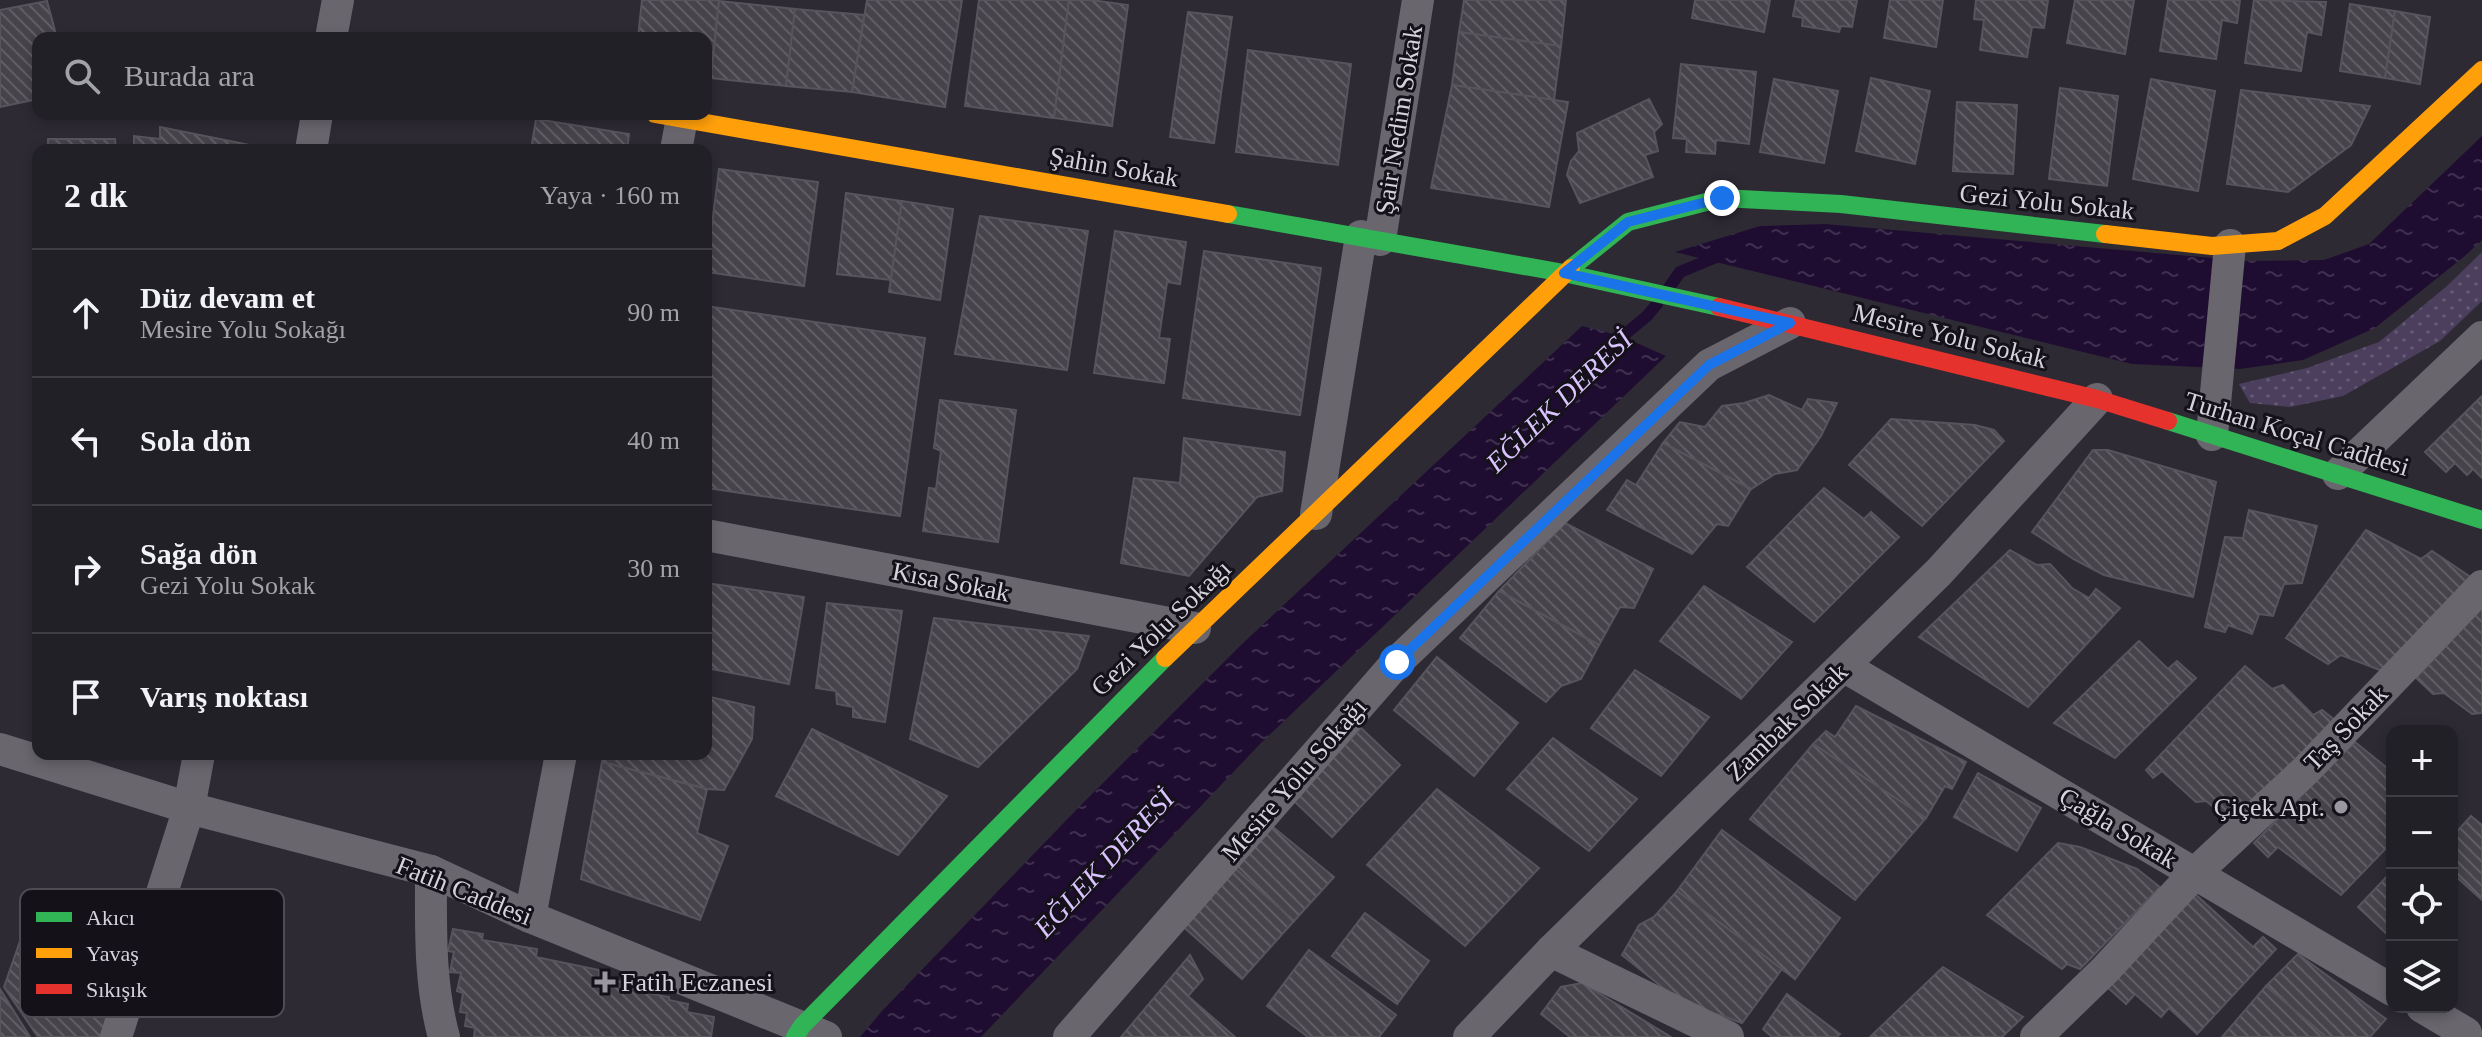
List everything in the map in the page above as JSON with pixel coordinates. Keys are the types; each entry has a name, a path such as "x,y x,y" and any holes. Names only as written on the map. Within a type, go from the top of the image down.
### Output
{"street":[{"path":"332,32 338,0"},
{"name":"Şair Nedim Sokak","path":"1316,514 1418,0"},
{"name":"Gezi Yolu Sokak","path":"1564,273 1628,222 1722,198 1841,204 2212,246 2278,241 2325,216 2482,70"},
{"path":"312,144 316,120"},
{"path":"669,120 675,144"},
{"name":"Şahin Sokak","path":"691,120 1564,273"},
{"path":"2212,435 2230,245"},
{"name":"Mesire Yolu Sokak","path":"1564,273 1790,323 2097,399"},
{"name":"Gezi Yolu Sokağı","path":"807,1033 1195,628 1564,273"},
{"name":"Mesire Yolu Sokağı","path":"1069,1037 1397,662 1709,365 1790,323"},
{"path":"2338,474 2482,337"},
{"name":"Turhan Koçal Caddesi","path":"2097,399 2482,520"},
{"name":"Zambak Sokak","path":"1469,1037 1551,951 1939,572 2097,399"},
{"name":"Kısa Sokak","path":"712,536 1195,628"},
{"name":"Taş Sokak","path":"2036,1037 2105,970 2195,873 2305,771 2482,586"},
{"name":"Çağla Sokak","path":"1845,667 2386,986"},
{"name":"Fatih Caddesi","path":"0,749 32,759"},
{"name":"Fatih Caddesi","path":"35,760 189,808 431,871 530,917 807,1033"},
{"path":"163,889 189,808 198,760"},
{"path":"530,917 560,760"},
{"path":"431,871 435,1005 444,1037"},
{"path":"1551,951 1728,1037"},
{"path":"2436,1013 2470,1028"},
{"path":"116,1037 122,1017"}],"shaded area":[{"path":"2482,252 2482,301 2440,341 2343,396 2290,407 2250,403 2239,384 2307,368 2379,342 2447,286"}],"water":[{"path":"2482,136 2482,240 2375,328 2303,360 2240,369 2132,364 1675,252 1760,226 1825,224 2247,261 2324,260 2369,244"},
{"path":"1582,326 1621,336 1666,356 1261,743 981,1037 860,1037 1082,804 1241,645"}],"building":[{"path":"642,0 719,0 712,68 712,32 639,32"},
{"path":"867,0 962,0 945,107 852,92"},
{"path":"979,0 1069,0 1054,118 965,106"},
{"path":"1069,0 1128,5 1112,126 1054,118"},
{"path":"1464,0 1566,0 1561,46 1459,32"},
{"path":"1695,0 1770,0 1764,32 1692,18"},
{"path":"1796,0 1857,0 1852,27 1841,26 1839,32 1802,26 1803,18 1793,16"},
{"path":"1890,0 1943,0 1936,47 1884,38"},
{"path":"1976,0 2048,0 2044,28 2032,27 2027,57 1980,50 1984,20 1974,19"},
{"path":"2075,0 2134,0 2125,54 2067,43"},
{"path":"2168,0 2240,0 2237,23 2222,20 2216,59 2160,51"},
{"path":"2254,0 2326,2 2321,35 2307,32 2301,71 2245,63"},
{"path":"47,1 55,32 32,32 32,100 0,107 0,10"},
{"path":"719,1 795,9 786,86 712,78"},
{"path":"2350,4 2395,11 2385,78 2340,71"},
{"path":"795,9 864,15 852,92 786,86"},
{"path":"2395,11 2430,17 2420,84 2385,78"},
{"path":"1188,12 1232,17 1214,143 1170,137"},
{"path":"1459,32 1561,46 1554,100 1452,85"},
{"path":"1248,50 1351,64 1338,165 1236,152"},
{"path":"1681,64 1756,72 1749,144 1716,140 1715,154 1686,152 1687,139 1673,138"},
{"path":"1871,78 1930,91 1915,164 1856,151"},
{"path":"1774,79 1838,91 1824,163 1760,152"},
{"path":"2151,79 2215,91 2198,191 2133,179"},
{"path":"1452,85 1568,102 1549,207 1431,188"},
{"path":"2060,88 2118,96 2107,186 2049,179"},
{"path":"2241,90 2370,106 2351,145 2288,192 2227,184"},
{"path":"1649,99 1662,124 1654,132 1658,151 1645,155 1653,177 1580,203 1567,175 1571,161 1579,151 1577,133"},
{"path":"1957,102 2017,105 2013,174 1953,171"},
{"path":"536,120 629,134 628,144 532,144"},
{"path":"160,127 245,144 134,144 134,136 160,139"},
{"path":"48,139 115,139 115,144 48,144"},
{"path":"719,169 818,182 804,286 712,273 712,224"},
{"path":"846,193 902,201 891,280 837,274"},
{"path":"902,201 953,209 940,300 889,292"},
{"path":"980,216 1088,231 1067,370 955,354"},
{"path":"1115,231 1186,242 1180,284 1167,282 1159,338 1170,339 1164,383 1094,373"},
{"path":"1204,251 1321,268 1300,415 1183,398"},
{"path":"712,307 925,338 900,516 712,489"},
{"path":"1769,395 1802,410 1808,399 1837,403 1821,436 1797,470 1775,474 1751,489 1663,443 1680,422 1705,427 1722,406"},
{"path":"2482,396 2482,478 2473,469 2467,475 2455,463 2446,472 2425,452"},
{"path":"940,400 1016,410 998,542 923,531 929,488 936,489 941,451 934,448"},
{"path":"1891,419 1975,425 1994,430 2004,441 1922,526 1849,465"},
{"path":"1184,438 1285,452 1282,491 1257,497 1189,576 1121,563 1134,478 1180,483"},
{"path":"1663,443 1751,489 1728,526 1717,524 1692,554 1607,510 1627,480 1636,485"},
{"path":"2093,450 2108,450 2216,482 2193,597 2104,575 2032,532"},
{"path":"1824,488 1864,519 1871,512 1899,537 1814,622 1747,567"},
{"path":"2249,510 2317,526 2302,583 2284,584 2273,616 2259,614 2252,634 2228,625 2225,632 2205,627 2225,537 2243,538"},
{"path":"1565,523 1653,569 1634,608 1620,607 1599,645 1499,591"},
{"path":"2366,530 2421,559 2432,551 2472,578 2385,672 2341,655 2328,664 2286,638"},
{"path":"2010,550 2037,565 2050,564 2072,588 2089,598 2096,589 2120,608 2028,707 1919,637"},
{"path":"712,584 804,597 789,684 712,669"},
{"path":"1704,586 1792,642 1741,699 1660,641"},
{"path":"1499,591 1599,645 1581,679 1561,686 1546,702 1460,638"},
{"path":"827,603 902,611 885,722 853,717 853,707 837,704 836,691 816,688"},
{"path":"2482,608 2482,713 2472,714 2444,693 2433,694 2416,678"},
{"path":"934,618 1089,636 1077,669 978,767 910,739"},
{"path":"2139,641 2168,669 2177,661 2196,678 2115,758 2054,723"},
{"path":"1437,657 1518,723 1474,776 1394,710"},
{"path":"2245,666 2272,689 2283,685 2313,715 2322,710 2335,720 2233,823 2206,801 2196,802 2162,771 2153,778 2146,770"},
{"path":"1635,670 1709,717 1661,776 1591,728"},
{"path":"712,697 754,707 752,739 724,790 707,789 602,762 712,760"},
{"path":"1856,706 1966,762 1952,789 1945,786 1926,818 1813,744 1826,731 1835,737"},
{"path":"1361,728 1400,765 1332,837 1293,800"},
{"path":"812,729 947,796 898,855 776,796"},
{"path":"1553,738 1637,799 1589,851 1507,789"},
{"name":"Çiçek Apt.","path":"2355,742 2386,767 2386,848 2341,895 2278,847 2268,857 2254,843"},
{"path":"1813,744 1926,818 1855,900 1750,819"},
{"path":"602,762 707,789 697,833 728,846 700,920 581,879"},
{"path":"1978,773 2041,808 2017,851 1954,817"},
{"path":"1437,789 1539,868 1465,946 1367,865"},
{"path":"2471,816 2482,825 2482,900 2458,878 2458,830"},
{"path":"1267,822 1334,877 1294,921 1231,865"},
{"path":"1722,830 1840,918 1795,979 1677,891"},
{"path":"2058,843 2080,847 2137,869 2160,887 2080,969 2067,964 2062,969 1987,915"},
{"path":"1231,865 1294,921 1242,979 1180,924"},
{"path":"2386,877 2386,933 2358,907"},
{"path":"1677,891 1782,969 1742,1023 1691,1010 1622,955 1639,925 1654,917"},
{"path":"2193,892 2253,947 2263,937 2276,949 2197,1034 2169,1008 2161,1017 2135,994 2126,1004 2106,986"},
{"path":"1365,913 1429,961 1397,1004 1332,956"},
{"path":"453,929 483,934 482,940 537,949 536,957 599,970 599,978 648,986 647,993 688,1004 687,1012 714,1017 711,1037 474,1037 475,1028 465,1026 467,1013 460,1012 463,993 457,991 461,973 450,972 454,952 448,951"},
{"path":"20,941 20,1011 4,987"},
{"path":"1309,950 1396,1015 1379,1037 1308,1037 1267,1006"},
{"path":"2298,954 2386,1019 2370,1037 2326,1037 2266,986"},
{"path":"1190,955 1203,979 1188,996 1235,1037 1121,1037"},
{"path":"1943,967 2023,1017 2002,1037 1870,1037"},
{"path":"1582,983 1671,1037 1570,1037 1541,1014 1561,987"},
{"path":"2266,986 2326,1037 2222,1037"},
{"path":"0,989 30,1037 0,1037"},
{"path":"1787,994 1840,1034 1837,1037 1772,1037 1763,1029"},
{"path":"24,1017 112,1017 106,1037 38,1037"}],"waterway":[{"name":"EĞLEK DERESİ","path":"1668,289 1680,272 1721,255"},
{"name":"EĞLEK DERESİ","path":"1612,345 1657,304"}],"traffic: fast":[{"path":"1571,268 1628,222 1722,198 1841,204 2105,234"},
{"path":"1228,214 1564,273 1719,307"},
{"path":"2168,421 2482,520"},
{"path":"795,1037 802,1026 1165,658"}],"traffic: slow":[{"path":"2105,234 2212,246 2278,241 2325,216 2482,70"},
{"path":"689,120 1228,214"},
{"path":"1165,658 1571,268"}],"traffic: jam":[{"path":"1719,307 2097,399 2168,421"}],"place":[{"name":"Çiçek Apt.","path":"2341,807"},
{"name":"Fatih Eczanesi","path":"605,982"}],"route":[{"path":"1397,662 1709,365 1790,323 1564,273 1628,222 1722,198"}]}
